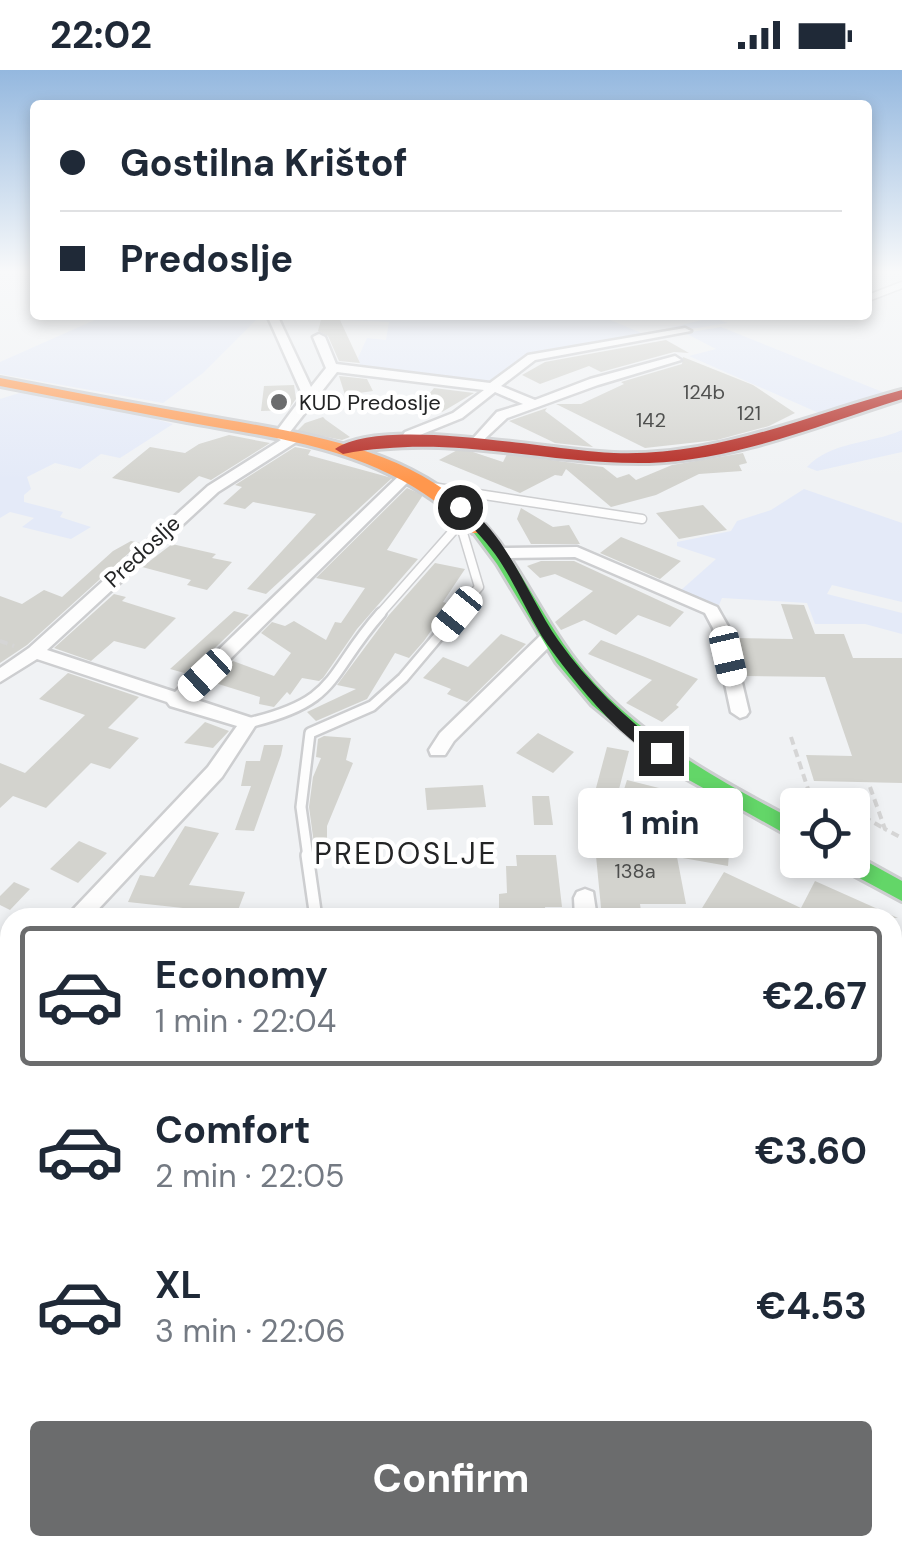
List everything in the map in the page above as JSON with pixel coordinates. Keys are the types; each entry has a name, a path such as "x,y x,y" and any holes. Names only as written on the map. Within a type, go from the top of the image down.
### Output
{"street":[{"path":"284,342 308,396"},
{"path":"287,437 308,396 330,376 332,368 321,342"},
{"path":"410,436 442,424 480,400 515,366 532,357 618,342"},
{"path":"476,443 502,414 594,382 675,360"},
{"path":"332,368 492,387 536,404"},
{"path":"0,382 287,437 342,450 410,474 432,487 501,553 549,637 577,676 632,731 715,789 780,823"},
{"path":"342,450 376,439 410,436 590,458 668,457 810,425 902,394"},
{"name":"Predoslje","path":"0,676 34,652 186,511 287,437"},
{"path":"176,702 410,474"},
{"path":"501,553 577,552 711,610 721,628 740,712"},
{"path":"438,750 447,736 549,637"},
{"path":"34,652 248,723 215,772 86,908"},
{"path":"870,874 902,892"}],"lane":[{"path":"432,487 642,519"},
{"path":"248,723 286,714 312,700 336,679 365,631 464,519"},
{"path":"315,908 301,808 310,734 372,706 403,678 479,587 464,519"}],"path":[{"path":"791,737 808,788"},
{"path":"870,788 885,828"},
{"path":"870,820 902,838"}],"shaded area":[{"path":"45,342 234,342 203,373 163,403 0,374 0,362"},
{"path":"365,342 606,342 537,353 485,383 361,368 358,358"},
{"path":"703,342 759,342 890,395 828,417 689,356 716,349"},
{"path":"26,391 173,424 120,458 101,454 80,469 55,463 27,477 31,489 24,495 24,502 63,512 60,517 91,527 71,539 22,527 34,518 10,512 0,518 0,399"},
{"path":"902,430 902,452 817,471 807,467 828,452"},
{"path":"804,489 902,523 902,602 832,585 827,594 902,613 902,634 865,624 815,624 807,603 722,598 719,605 680,591 716,559 677,546 677,542 731,531 737,521 771,510"}],"building":[{"path":"331,342 350,342 360,363 339,361"},
{"path":"654,342 670,342 689,353 674,352 601,372 589,366 540,384 522,375 545,362"},
{"path":"683,357 753,385 795,413 769,426 717,440 645,448 556,404 581,404 624,384 621,382 682,364"},
{"path":"339,376 367,379 373,391 345,395"},
{"name":"KUD Predoslje","path":"294,385 296,399 288,410 261,411 264,386"},
{"path":"434,388 474,393 442,412 424,400"},
{"path":"547,408 545,411 593,447 555,443 509,421"},
{"path":"323,417 350,437 342,440 297,431 305,423"},
{"path":"229,435 270,443 211,480 199,476 179,493 112,478 150,447 185,453 199,444"},
{"path":"295,447 311,450 308,455 392,478 266,594 247,589 316,514 253,502 245,509 223,504 242,487 235,485"},
{"path":"461,448 503,462 507,454 603,467 617,478 629,474 636,480 672,465 743,453 747,463 739,465 742,471 699,474 656,495 611,507 566,469 562,476 555,475 520,493 439,460"},
{"path":"407,488 423,495 387,550 418,559 357,629 323,678 302,678 290,695 287,692 274,707 259,704 260,697 212,682 233,661 274,676 291,653 261,633 272,622 285,626 294,621 326,640 335,622 341,623 365,588 316,578"},
{"path":"703,505 727,530 679,539 656,513"},
{"path":"521,508 553,527 569,525 580,544 531,544 517,519"},
{"path":"621,537 681,561 660,579 600,553"},
{"path":"131,541 140,543 27,645 0,663 0,596 22,604 44,590 62,597 113,551"},
{"path":"172,544 216,554 212,558 232,562 207,590 187,585 191,580 142,567"},
{"path":"541,561 574,561 684,612 670,627 638,615 616,635 584,620 561,630 555,622 593,591 555,574 540,578 527,566"},
{"path":"435,563 465,569 443,602 449,604 424,641 409,658 395,653 367,699 316,721 307,712 356,689 337,685 389,615"},
{"path":"114,594 126,597 122,601 176,618 145,649 114,641 91,661 54,648"},
{"path":"781,604 804,605 815,634 844,634 853,658 902,658 902,783 814,781 806,755 852,756 825,677 745,676 735,638 793,639"},
{"path":"234,611 249,615 188,674 170,669"},
{"path":"501,634 526,644 467,702 447,694 451,689 423,678 443,657 468,667"},
{"path":"601,640 698,679 676,705 679,707 662,722 626,703 652,680 588,654"},
{"path":"68,673 139,697 108,728 139,738 110,769 91,763 46,808 13,796 0,808 0,763 25,773 85,715 39,699"},
{"path":"205,722 229,731 213,748 184,743"},
{"path":"538,733 574,752 553,773 516,753"},
{"path":"351,738 346,760 353,763 327,826 327,843 314,844 309,807 313,777 321,758 316,757 318,739"},
{"path":"264,745 283,745 281,755 254,831 235,830 251,786 241,786 246,761 260,761"},
{"path":"607,747 629,751 618,793 596,788"},
{"path":"627,780 659,788 653,813 619,805"},
{"path":"483,785 486,807 427,810 425,788"},
{"path":"532,796 549,796 553,825 534,825"},
{"path":"641,817 699,829 700,823 731,829 728,866 677,857 686,904 601,908 596,856 632,857"},
{"path":"185,826 219,833 189,885 245,892 239,908 183,908 128,902 140,875 154,877"},
{"path":"79,841 107,853 78,883 50,869"},
{"path":"516,855 556,855 562,907 499,908 499,894 507,893 506,866 517,866"},
{"path":"724,872 801,908 702,908"},
{"path":"815,881 876,908 801,908"},
{"path":"14,882 30,889 12,908 0,905 0,896"}],"traffic: fast":[{"path":"479,529 505,563 563,657 599,700 651,745 780,823"},
{"path":"870,874 902,892"}],"traffic: slow":[{"path":"0,382 349,451 419,481 451,502 479,529"}],"traffic: jam":[{"path":"343,449 422,439 612,458 685,455 748,443 902,394"}],"place":[{"name":"KUD Predoslje","path":"279,402"}],"district":[{"name":"PREDOSLJE","path":"406,854"}],"route":[{"path":"460,507 501,553 549,637 577,676 632,731 661,753"}]}
